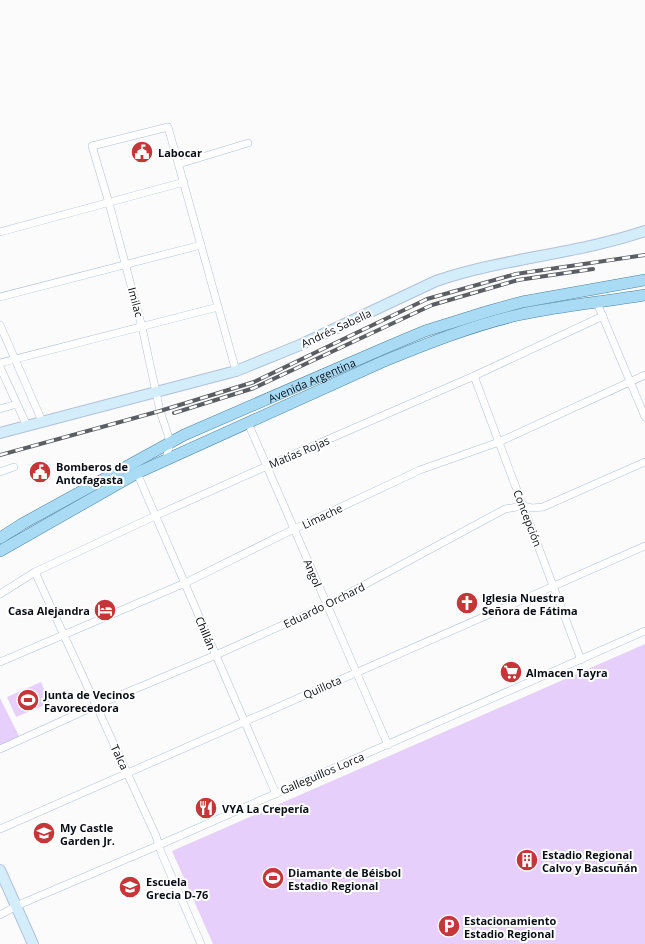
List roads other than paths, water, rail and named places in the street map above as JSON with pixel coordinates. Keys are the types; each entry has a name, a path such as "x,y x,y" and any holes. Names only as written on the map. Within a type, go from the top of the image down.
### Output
{"main road":[{"name":"Andrés Sabella","path":"0,432 236,371 300,345 441,279 496,264 566,251 645,232"},
{"name":"Avenida Argentina","path":"0,538 22,524 184,436 425,331 522,302 645,280"},
{"name":"Avenida Argentina","path":"0,551 137,473 382,362 449,336 518,315 645,295"},
{"path":"0,870 33,944"}],"street":[{"name":"Imilac","path":"170,443 160,411 142,327 126,265 92,146 168,126 179,164"},
{"path":"236,371 179,164 248,143"},
{"path":"0,232 184,182"},
{"path":"0,297 201,245"},
{"path":"597,303 645,417"},
{"path":"0,363 218,307"},
{"name":"Matías Rojas","path":"0,594 35,572 155,516 474,376 603,316"},
{"path":"0,325 42,421"},
{"path":"0,367 27,426"},
{"name":"Limache","path":"0,662 185,583 294,529 420,470 499,442 645,375"},
{"name":"Concepción","path":"474,376 582,660"},
{"path":"0,409 17,404"},
{"name":"Angol","path":"248,423 388,745"},
{"path":"166,459 170,443"},
{"name":"Eduardo Orchard","path":"0,749 327,605 505,509 523,506 532,508 542,507 645,462"},
{"path":"0,472 14,467"},
{"name":"Chillán","path":"137,473 276,794"},
{"name":"Quillota","path":"0,828 645,546"},
{"name":"Talca","path":"35,572 156,836 158,845 201,944"},
{"name":"Galleguillos Lorca","path":"0,915 16,906 276,794 645,631"}],"railway":[{"path":"0,455 160,411 254,382 427,299 516,274 645,255"},
{"path":"174,413 254,388 432,305 518,280 593,269"}],"place":[{"name":"Labocar","path":"142,152"},
{"name":"Bomberos de Antofagasta","path":"40,472"},
{"name":"Iglesia Nuestra Señora de Fátima","path":"467,603"},
{"name":"Casa Alejandra","path":"105,610"},
{"name":"Almacen Tayra","path":"511,672"},
{"name":"Junta de Vecinos Favorecedora","path":"28,700"},
{"name":"VYA La Crepería","path":"206,808"},
{"name":"My Castle Garden Jr.","path":"44,833"},
{"name":"Estadio Regional Calvo y Bascuñán","path":"527,860"},
{"name":"Diamante de Béisbol Estadio Regional","path":"273,878"},
{"name":"Escuela Grecia D-76","path":"130,887"},
{"name":"Estacionamiento Estadio Regional","path":"449,926"}]}
